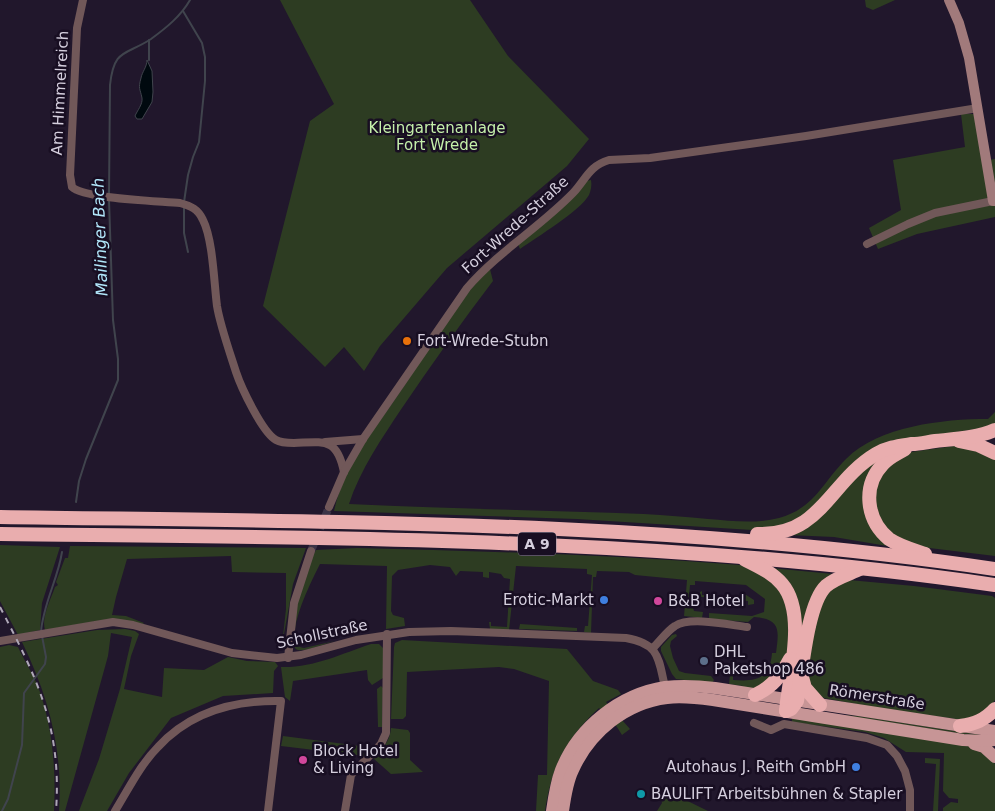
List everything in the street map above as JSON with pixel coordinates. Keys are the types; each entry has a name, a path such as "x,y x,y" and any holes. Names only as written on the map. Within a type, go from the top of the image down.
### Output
{"highway":[{"name":"A 9","path":"685,536 766,534 787,531 813,516 824,506 852,472 885,449 989,433 995,430"},
{"name":"A 9","path":"949,439 978,445 995,452"},
{"name":"A 9","path":"913,444 893,455 875,473 870,486 869,501 876,525 888,538 935,558"},
{"name":"A 9","path":"0,518 294,521 528,527 685,536 821,547 991,566"},
{"name":"A 9","path":"0,534 488,542 594,546 738,556 995,585"},
{"name":"A 9","path":"730,535 991,566"},
{"name":"A 9","path":"738,556 773,575 789,594 795,617 789,709"},
{"path":"789,709 802,676 811,615 821,591 832,582 861,569"},
{"name":"A 9","path":"754,695 778,680 793,654"},
{"path":"802,676 806,688 820,705"},
{"path":"962,733 995,709"}],"main road":[{"name":"Römerstraße","path":"563,811 565,795 572,771 593,738 620,715 667,692 701,687 754,695 789,709 820,705 962,733 983,742 995,740"},
{"name":"Römerstraße","path":"552,811 555,792 562,770 570,751 584,733 601,716 615,706 648,691 667,692 690,697 962,733 995,731"},
{"path":"962,733 984,747 995,757"}],"street":[{"name":"Am Himmelreich","path":"83,0 77,28 75,51 70,175 72,187 78,191 110,196 180,203 189,205 198,212 205,222 212,258 218,308 231,357 237,375 263,426 270,436 281,442 325,442"},
{"path":"867,244 935,213 994,201 965,40 949,0"},
{"name":"Fort-Wrede-Straße","path":"330,507 344,472 363,438 461,296 480,272 572,193 590,170 600,163 609,160 650,158 806,136 978,108"},
{"path":"325,442 363,438"},
{"path":"325,442 340,455 344,472"},
{"path":"288,658 294,603 311,551"},
{"name":"Schollstraße","path":"0,641 104,622 118,622 232,653 264,658 288,658 387,634 436,631 626,638 638,640 653,648"},
{"path":"667,692 659,661 653,648 672,628 680,623 703,622 747,626"},
{"path":"345,811 350,775 381,744 386,732 387,634"},
{"path":"114,811 158,746 177,730 196,718 231,704 281,701 268,811"},
{"path":"754,723 771,730 789,709 887,745 897,756 906,771 910,790 910,811"}],"green space":[{"name":"Kleingartenanlage Fort Wrede","path":"280,0 470,0 508,56 589,139 567,166 447,268 380,346 364,371 344,347 325,367 263,306 310,121 334,104"},
{"path":"865,0 895,0 873,10 866,7"},
{"path":"961,114 975,114 983,161 995,159 995,217 917,234 878,249 869,228 901,210 893,160 965,147"},
{"path":"591,180 589,195 577,208 520,249 518,244 586,181"},
{"path":"490,269 493,281 435,360 372,454 349,504 644,514 735,521 762,521 791,514 801,508 817,494 846,459 876,439 894,432 932,423 988,419 995,412 995,426 900,441 812,513 766,531 577,519 334,511 346,476 363,445 455,310"},
{"path":"954,446 975,449 995,457 995,556 913,546 887,533 872,501 881,471 911,452"},
{"path":"885,452 866,491 893,547 834,537 788,535 853,476"},
{"path":"0,545 60,547 42,603 40,630 18,635 0,601"},
{"path":"70,546 306,548 293,584 282,645 286,609 286,573 232,572 231,556 127,559 112,615 126,616 143,624 110,619 45,630 44,619 47,608 55,587 58,585 56,582 65,558 68,558"},
{"path":"357,548 548,554 740,565 751,568 772,579 789,601 788,653 784,664 761,688 746,689 743,686 729,684 730,675 733,675 733,680 749,680 760,677 765,673 771,662 772,653 776,653 778,638 776,627 769,620 754,617 748,622 709,619 709,613 752,616 764,612 765,599 746,585 695,581 695,585 690,585 688,607 693,608 694,611 703,612 702,618 684,616 687,580 635,575 629,572 597,571 596,577 593,577 591,633 584,632 585,626 588,626 592,575 587,574 587,569 516,566 509,630 490,629 489,622 491,622 491,626 507,627 510,579 504,578 501,574 489,572 489,578 483,577 483,572 460,571 456,576 450,567 430,565 398,570 392,576 391,611 393,615 404,618 405,626 386,629 387,566 320,564 300,609 295,635 297,644 304,648 335,641 306,650 297,649 292,640 298,594 309,562 316,550"},
{"path":"771,568 833,574 804,629 799,626"},
{"path":"849,580 914,586 992,596 995,598 995,700 987,711 970,721 877,708 824,698 817,694 806,678 815,619 829,589"},
{"path":"702,591 702,595 742,598 743,593 754,600 754,604 748,605 748,601 701,597 700,602 700,592"},
{"path":"520,624 577,628 577,631 519,629"},
{"path":"125,629 139,634 131,656 124,689 162,697 164,668 204,670 228,657 247,661 275,662 278,666 274,671 273,693 223,696 171,718 129,773 107,811 79,811 99,759 120,689 132,637 111,633 108,656 65,811 59,811 59,766 52,724 40,683 22,642 97,630"},
{"path":"676,634 677,636 671,641 670,646 679,671 711,676 714,680 712,683 676,679 672,674 661,651 661,647 672,635"},
{"path":"402,640 567,649 593,681 618,690 621,694 606,702 630,729 622,735 599,708 577,731 562,754 552,780 545,811 536,811 538,775 547,775 549,681 514,669 499,667 407,672 406,716 403,719 391,719 394,647 395,643"},
{"path":"371,644 379,644 383,648 383,678 372,685 368,680 367,670 293,681 290,701 285,697 281,667 316,663"},
{"path":"9,645 18,647 40,692 48,721 53,751 54,811 0,811 0,647"},
{"path":"381,686 383,688 382,727 378,727 377,689"},
{"path":"840,715 859,716 988,736 963,734"},
{"path":"796,717 969,746 990,757 995,764 995,811 943,811 943,808 951,802 958,803 958,799 949,798 943,791 944,753 906,752 884,738 865,732 792,722 792,719"},
{"path":"391,728 408,730 410,733 410,760 423,772 391,774 373,758 387,741"},
{"path":"283,736 373,747 364,756 281,746"},
{"path":"925,758 940,759 938,811 933,811 936,764 925,763"},
{"path":"657,786 708,811 657,811 662,803"}],"shaded area":[{"path":"147,60 152,71 152,102 142,119 137,119 135,116 142,100 140,84"}],"waterway":[{"name":"Mailinger Bach","path":"109,195 110,85 114,65 122,54 151,39 168,26 190,0"},
{"path":"183,11 202,43 205,57 205,81 199,142 188,175 184,202"},
{"path":"149,40 149,60"},
{"name":"Mailinger Bach","path":"76,502 79,481 86,459 118,380 118,359 113,320 109,200"},
{"path":"184,207 184,233 188,252"},
{"name":"Mailinger Bach","path":"41,632 42,622 62,552"},
{"name":"Mailinger Bach","path":"2,811 8,799 22,745 24,693 45,664 46,657 42,636"}],"tunnel":[{"path":"311,551 329,507"}],"railway":[{"path":"0,607 36,681 51,729 57,781 56,811"}],"place":[{"name":"Fort-Wrede-Stubn","path":"407,341"},
{"name":"Erotic-Markt","path":"604,600"},
{"name":"B&B Hotel","path":"658,601"},
{"name":"DHL Paketshop 486","path":"704,661"},
{"name":"Block Hotel & Living","path":"303,760"},
{"name":"Autohaus J. Reith GmbH","path":"856,767"},
{"name":"BAULIFT Arbeitsbühnen & Stapler","path":"641,794"}]}
